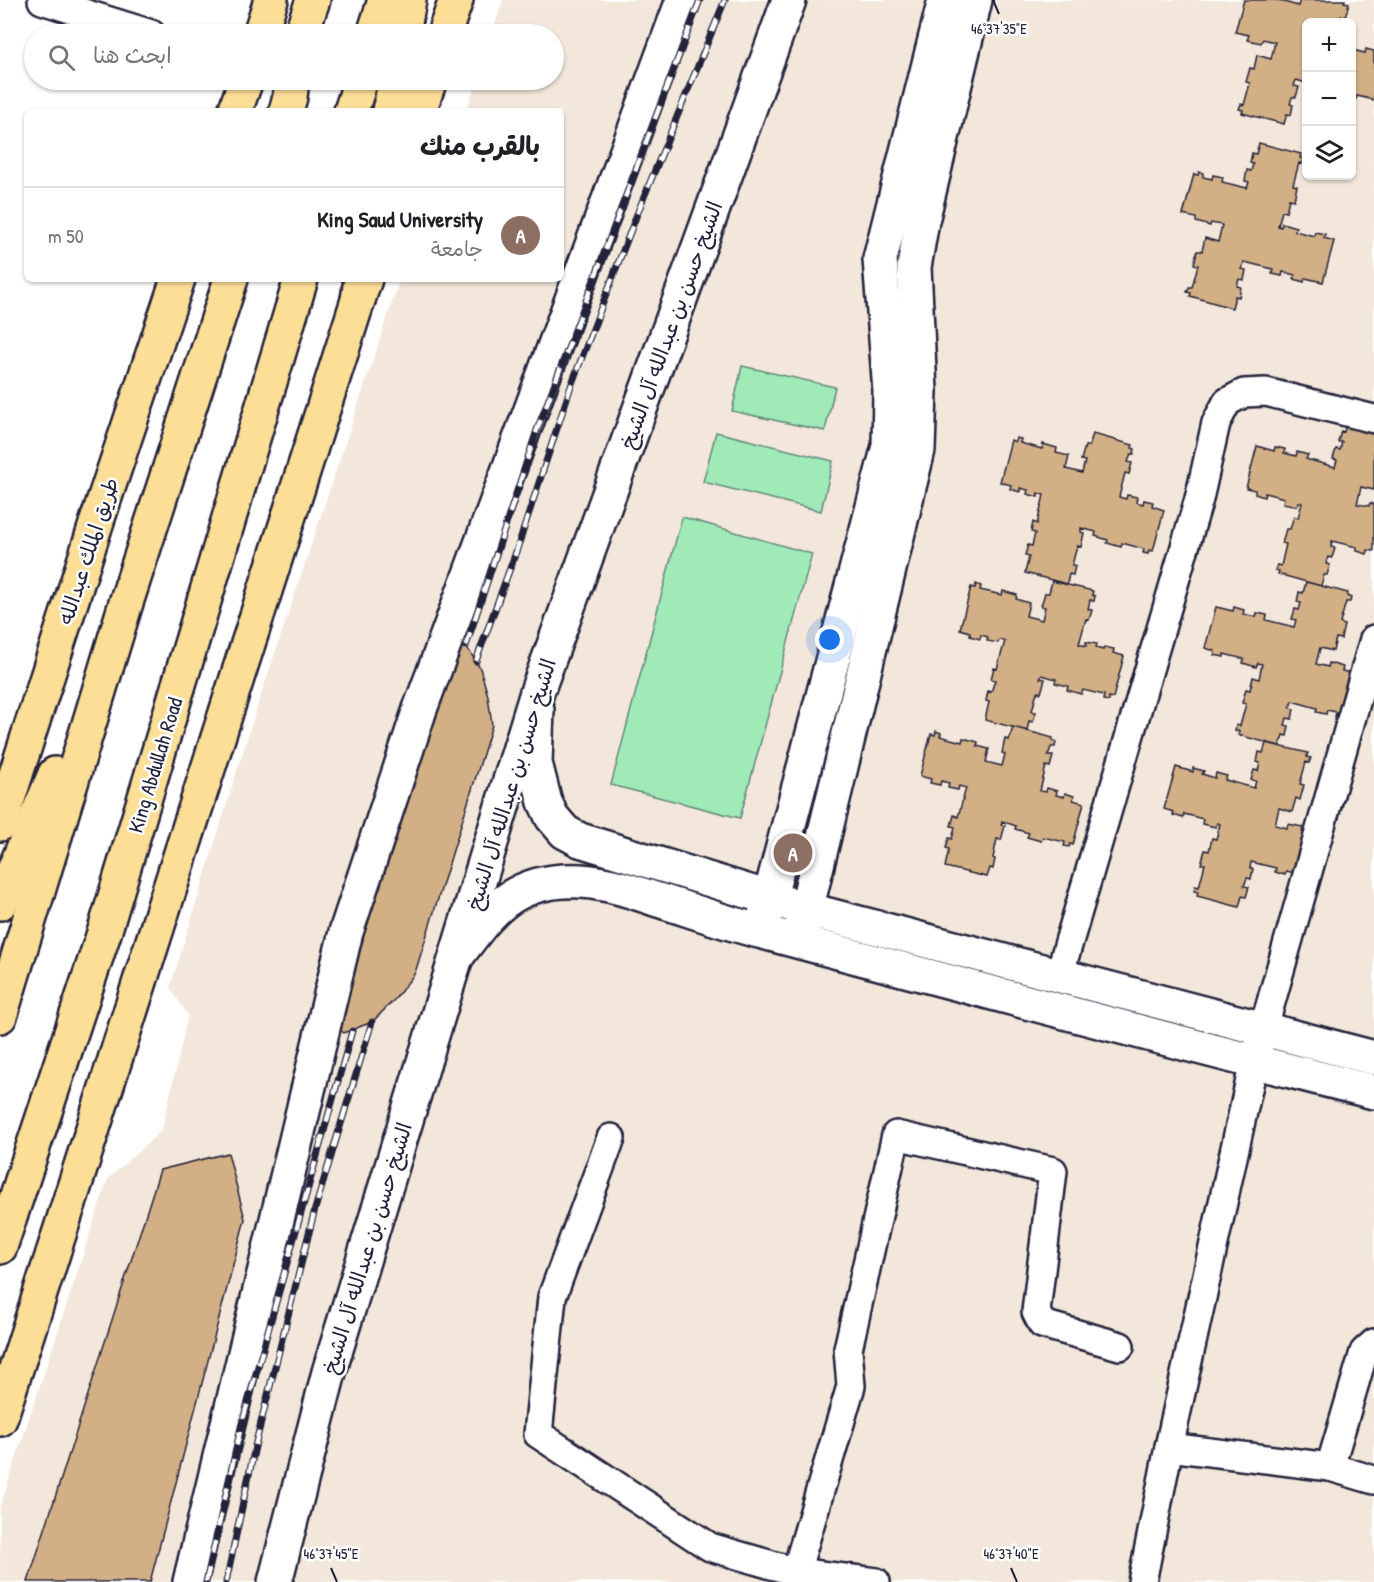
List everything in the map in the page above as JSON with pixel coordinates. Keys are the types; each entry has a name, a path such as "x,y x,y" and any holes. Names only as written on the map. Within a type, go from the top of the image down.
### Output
{"main road":[{"path":"264,24 272,0"},
{"path":"301,24 305,0"},
{"path":"304,24 313,0"},
{"path":"377,24 385,0"},
{"path":"405,24 409,0"},
{"path":"448,24 456,0"},
{"path":"236,108 242,90"},
{"path":"287,108 291,90"},
{"path":"352,108 358,90"},
{"path":"390,108 393,90"},
{"path":"420,108 426,90"},
{"name":"طريق الملك عبدالله","path":"0,824 97,521 177,282"},
{"path":"0,1016 125,606 230,282"},
{"name":"King Abdullah Road","path":"0,1248 105,930 300,282"},
{"path":"0,1419 361,286"},
{"path":"0,903 125,606"}],"street":[{"path":"42,0 120,24"},
{"path":"190,1582 346,933 420,709 684,0"},
{"name":"الشيخ حسن بن عبدالله آل الشيخ","path":"275,1582 328,1372 458,957 538,689 789,0"},
{"path":"760,932 771,898 889,446 890,392 880,260 945,0"},
{"path":"799,941 918,450 920,391 914,267 922,221 975,0"},
{"path":"880,260 914,267"},
{"path":"1059,976 1199,499 1216,423 1221,412 1227,402 1244,393 1266,392 1374,419"},
{"path":"1142,1582 1254,1062 1374,639"},
{"path":"538,689 535,763 545,802 552,817 564,832 580,840 805,909 1374,1058"},
{"path":"458,957 490,913 528,888 566,881 612,885 760,932 1374,1092"},
{"path":"796,1572 851,1386 848,1350 896,1135 1053,1171 1036,1312 1042,1324 1120,1346"},
{"path":"611,1138 552,1297 538,1434 710,1547 796,1572 876,1582"},
{"path":"1330,1467 1364,1352 1374,1344"},
{"path":"1170,1447 1330,1467 1374,1480"}],"shaded area":[{"path":"503,0 1374,0 1374,1582 0,1582 0,1507 108,1179 162,1130 188,1015 170,988 253,719 399,282 564,282 564,108 467,108 473,90 564,90 564,24 495,24"}],"green space":[{"path":"742,366 835,387 825,431 732,411"},
{"path":"716,432 833,461 821,511 703,482"},
{"path":"682,517 812,554 740,818 611,785"}],"building":[{"path":"1244,0 1277,0 1298,6 1300,0 1345,0 1344,2 1349,3 1345,18 1341,16 1340,18 1302,18 1302,82 1296,80 1294,86 1299,87 1296,97 1292,97 1290,104 1293,105 1291,115 1287,114 1284,124 1242,113 1243,110 1239,109 1241,104 1244,105 1250,83 1246,82 1250,68 1254,69 1257,55 1271,59 1275,42 1263,39 1261,43 1247,40 1249,35 1235,32"},
{"path":"1366,49 1374,51 1374,100 1357,96 1356,99 1356,51 1365,53"},
{"path":"1259,143 1301,154 1302,164 1299,163 1293,185 1297,186 1294,200 1289,199 1286,212 1282,211 1278,226 1281,227 1282,223 1296,227 1295,231 1314,236 1315,232 1325,234 1324,238 1334,241 1323,282 1305,278 1304,282 1294,279 1295,275 1283,272 1282,276 1272,274 1273,269 1244,262 1242,269 1246,270 1244,280 1239,279 1237,286 1241,287 1239,297 1235,296 1232,308 1190,296 1191,293 1187,292 1189,287 1192,287 1198,265 1194,264 1197,251 1202,251 1205,238 1218,242 1222,225 1211,223 1210,226 1196,222 1196,218 1183,215 1194,174 1203,173 1203,177 1212,179 1213,175 1223,177 1222,182 1247,188 1249,182 1245,181 1247,170 1251,171 1252,153 1256,154"},
{"path":"1347,421 1374,428 1374,490 1361,487 1357,504 1369,506 1370,503 1374,504 1374,551 1368,550 1367,554 1357,551 1357,547 1332,541 1331,547 1335,548 1332,558 1328,557 1326,564 1330,565 1321,586 1278,574 1279,571 1275,570 1277,565 1281,566 1286,544 1282,543 1286,529 1290,529 1294,516 1298,518 1302,503 1299,502 1297,506 1283,503 1284,498 1265,493 1264,497 1255,494 1255,490 1246,488 1257,446 1274,451 1275,447 1285,449 1284,453 1296,456 1297,452 1308,455 1306,459 1335,467 1337,460 1333,459 1336,449 1340,450 1342,442 1338,442"},
{"path":"1093,434 1133,445 1134,454 1131,454 1128,462 1132,463 1129,474 1125,473 1119,497 1126,499 1127,495 1137,497 1136,502 1143,504 1144,500 1153,502 1152,506 1164,510 1153,551 1149,550 1148,554 1143,553 1144,549 1122,543 1121,547 1107,543 1108,540 1095,536 1096,532 1081,528 1081,532 1084,533 1081,547 1077,546 1072,565 1075,566 1073,575 1069,574 1067,584 1025,573 1029,556 1025,555 1028,545 1032,546 1035,533 1031,532 1033,522 1037,524 1044,495 1038,493 1038,497 1027,494 1028,490 1020,488 1020,492 1010,489 1011,485 1000,482 1011,440 1015,442 1016,438 1021,439 1020,443 1042,449 1043,444 1057,448 1056,453 1069,456 1066,469 1082,473 1085,461 1081,460 1085,446 1089,446"},
{"path":"1052,581 1093,591 1094,601 1090,600 1088,609 1092,610 1089,620 1086,619 1079,644 1086,646 1086,642 1097,644 1096,648 1114,649 1113,653 1124,656 1113,698 1109,697 1109,701 1103,700 1104,695 1083,690 1081,694 1067,690 1068,686 1055,683 1056,679 1042,675 1040,678 1045,679 1041,693 1037,692 1032,711 1036,712 1033,722 1029,721 1027,731 985,720 989,702 986,701 988,691 991,692 995,680 991,679 994,668 997,669 1005,641 999,640 998,643 987,641 988,637 981,635 980,639 960,629 971,587 975,588 976,584 981,586 980,590 1002,595 1003,591 1017,595 1016,599 1029,603 1026,616 1042,620 1045,607 1041,606 1045,593 1049,593"},
{"path":"1306,582 1348,593 1347,596 1351,598 1350,602 1346,602 1340,623 1344,625 1341,639 1336,638 1333,651 1320,648 1316,664 1328,667 1329,663 1343,667 1342,671 1355,674 1340,717 1335,717 1336,712 1327,710 1326,714 1316,712 1317,708 1292,701 1290,708 1294,709 1292,719 1287,718 1285,725 1289,726 1287,736 1283,735 1280,746 1238,735 1239,731 1235,731 1236,725 1240,726 1246,704 1242,703 1246,689 1250,690 1253,677 1259,679 1262,664 1258,663 1256,667 1243,663 1244,659 1224,654 1224,657 1214,655 1215,651 1205,648 1216,607 1233,611 1234,607 1244,610 1243,614 1256,617 1257,613 1267,615 1266,620 1294,627 1296,620 1292,619 1295,609 1299,610 1301,603 1297,602 1299,592 1303,593"},
{"path":"453,642 460,642 466,646 480,668 488,696 492,725 415,973 395,999 372,1022 344,1033 333,1025"},
{"path":"1013,727 1053,738 1052,741 1056,742 1055,747 1051,747 1048,756 1053,756 1050,767 1046,766 1040,791 1046,792 1047,788 1057,791 1056,795 1064,797 1065,793 1074,796 1073,800 1084,803 1073,845 1064,846 1065,842 1043,837 1041,841 1027,837 1029,833 1015,829 1016,826 1002,821 1001,825 1005,826 1001,840 997,839 993,869 990,868 987,877 945,867 949,849 946,848 949,838 952,839 955,827 951,826 954,815 958,817 966,788 959,786 958,790 948,788 949,783 941,781 940,785 930,783 931,779 920,776 931,734 935,735 936,731 941,733 940,736 962,742 963,738 978,742 977,746 989,749 986,762 1002,766 1005,739 1009,740"},
{"path":"1266,743 1308,753 1307,757 1311,758 1309,763 1306,762 1300,784 1304,785 1300,800 1296,798 1292,812 1279,808 1275,825 1287,828 1288,824 1303,827 1302,832 1315,835 1295,873 1286,871 1285,875 1275,872 1276,868 1251,862 1250,868 1253,869 1251,879 1247,878 1244,886 1249,887 1246,897 1242,896 1239,907 1197,896 1198,892 1194,891 1195,886 1199,887 1205,864 1201,864 1205,850 1209,851 1212,838 1216,839 1220,824 1217,823 1216,827 1202,824 1203,819 1184,814 1183,818 1164,809 1176,767 1193,772 1193,768 1204,771 1202,774 1215,778 1216,773 1227,776 1225,780 1254,788 1256,781 1251,780 1254,770 1258,771 1259,752 1263,753"},
{"path":"228,1153 245,1219 150,1582 28,1582 160,1170"}],"railway":[{"path":"466,646 537,430 700,0"},
{"path":"476,661 516,552 571,386 637,214 725,0"},
{"path":"226,1582 256,1442 315,1209 372,1022"},
{"path":"206,1582 241,1427 352,1031"}],"place":[{"name":"King Saud University","path":"793,853"}]}
